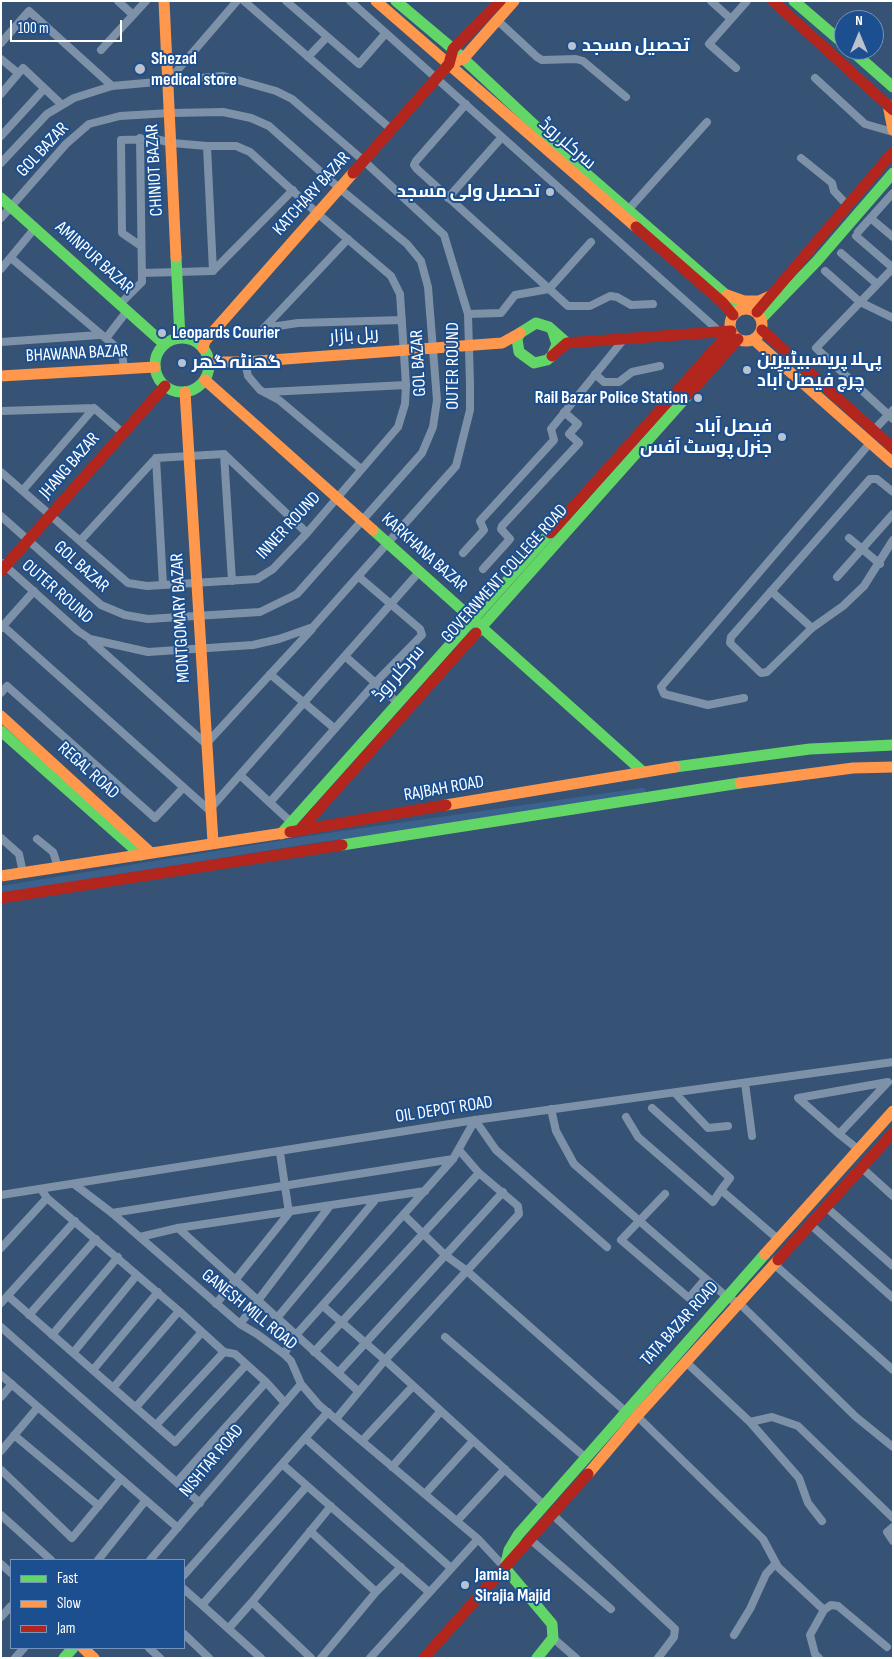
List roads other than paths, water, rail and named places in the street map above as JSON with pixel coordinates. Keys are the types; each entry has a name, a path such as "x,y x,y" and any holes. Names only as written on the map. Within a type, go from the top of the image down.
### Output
{"street":[{"path":"118,1 132,14"},
{"path":"101,50 132,14 146,1"},
{"name":"CHINIOT BAZAR","path":"164,1 180,338"},
{"path":"169,80 237,1"},
{"path":"244,1 392,130"},
{"path":"286,1 359,64 386,33"},
{"path":"350,1 502,137 729,334 743,341 754,340 893,463"},
{"name":"سرکلر روڈ","path":"376,1 723,303 737,312"},
{"name":"سرکلر روڈ","path":"396,1 463,58 628,210 727,295 737,312"},
{"name":"KATCHARY BAZAR","path":"449,64 453,49 500,1"},
{"name":"KATCHARY BAZAR","path":"203,348 205,341 436,78 449,64 463,58 514,1"},
{"path":"711,1 731,19"},
{"path":"736,68 709,44 747,1"},
{"path":"773,1 890,107 893,131 865,124 815,78"},
{"path":"794,1 834,35"},
{"path":"1,42 29,11 112,86"},
{"path":"497,20 542,60 576,59 583,61 626,97"},
{"path":"308,57 327,37"},
{"path":"1,59 18,73"},
{"path":"862,60 891,85"},
{"path":"1,94 23,68 61,104"},
{"name":"OUTER ROUND","path":"1,163 5,152 47,114 61,104 97,89 169,80 223,76 276,91 292,99 364,161 444,235 468,314 467,346 470,410 456,466 313,627 279,639 253,645 148,652 90,639 78,631 34,591 2,567"},
{"path":"1,136 44,89"},
{"path":"466,104 416,160 414,165 568,306 590,306 610,296 631,305 653,304"},
{"name":"GOL BAZAR","path":"1,218 66,144 89,124 120,116 170,113 223,112 251,118 269,126 339,188 407,244 421,261 428,287 435,348 437,400 433,428 422,453 297,594 260,612 148,619 125,615 101,605 1,516"},
{"path":"628,210 707,122"},
{"path":"448,198 502,137"},
{"path":"103,336 142,282 140,138 121,140 121,177 122,233 141,246"},
{"name":"INNER ROUND","path":"1,472 128,583 163,585 257,579 273,569 307,533 401,422 406,385 402,320 400,294 391,276 317,213 250,152 236,146 207,146 140,138"},
{"path":"207,146 213,271"},
{"path":"754,340 770,296 893,152"},
{"path":"801,158 832,183 834,191 847,205"},
{"path":"760,320 818,261 893,173"},
{"path":"142,273 213,271 293,190"},
{"path":"873,431 891,415 816,348 893,268 857,234 893,193"},
{"name":"AMINPUR BAZAR","path":"1,198 164,344"},
{"path":"886,202 893,208"},
{"path":"874,221 893,236"},
{"path":"1,269 35,228"},
{"path":"348,239 264,328 298,323 402,320"},
{"path":"468,314 500,313 515,295 549,289 591,242"},
{"path":"841,253 877,284"},
{"path":"10,258 122,352 124,369"},
{"path":"825,271 860,302 893,318"},
{"path":"727,295 744,301 759,301 770,296"},
{"path":"729,334 730,325 737,312 760,320 873,431 893,448"},
{"name":"ریل بازار","path":"209,362 245,362 502,344 536,323 543,324 567,343"},
{"path":"552,356 557,344 553,332"},
{"path":"520,333 517,346 523,357"},
{"path":"502,344 534,363 547,360 567,343 729,334"},
{"name":"GOVERNMENT COLLEGE ROAD","path":"299,831 481,627 729,334"},
{"path":"1,342 103,336"},
{"path":"180,338 188,338 203,348 209,362 205,380 198,387 185,392 165,386 160,380 155,367 159,351 164,344 180,338"},
{"path":"463,553 484,530 480,521 554,440 551,429 624,339"},
{"path":"245,362 248,376 260,390 268,392 406,385"},
{"path":"595,374 604,382 619,382 632,372 660,366"},
{"name":"BHAWANA BAZAR","path":"1,376 155,367"},
{"name":"KARKHANA BAZAR","path":"205,380 642,772"},
{"name":"JHANG BAZAR","path":"2,567 51,515 165,386"},
{"name":"MONTGOMARY BAZAR","path":"185,392 212,842"},
{"path":"268,392 361,469"},
{"path":"23,490 94,408"},
{"path":"1,411 94,408 123,433"},
{"path":"483,569 510,539 501,529 502,526 579,443 570,434 578,424 564,412"},
{"path":"744,698 708,705 664,694 661,687 870,443"},
{"path":"224,454 232,581"},
{"path":"80,541 156,458 224,454 307,533"},
{"name":"سرکلر روڈ","path":"280,834 471,619 626,454"},
{"path":"156,458 163,585"},
{"path":"893,492 877,479 870,479 730,640 761,673 767,672 812,628 864,586 880,564 893,540"},
{"path":"837,577 893,514"},
{"path":"849,538 880,564"},
{"path":"34,591 2,627 210,810 306,704 419,572"},
{"path":"270,801 376,682 422,635 420,629 358,576"},
{"path":"771,591 812,628"},
{"path":"90,639 206,744 313,627"},
{"path":"346,657 397,702"},
{"path":"270,674 334,728"},
{"path":"1,693 7,686 155,818 183,788"},
{"name":"REGAL ROAD","path":"1,716 146,854"},
{"name":"REGAL ROAD","path":"1,731 146,854"},
{"name":"RAJBAH ROAD","path":"1,876 212,842 280,834 331,824 428,812 642,772 810,749 893,745"},
{"path":"1,898 796,774 853,768 893,767"},
{"path":"241,776 270,801 299,831"},
{"path":"322,806 331,824"},
{"path":"428,812 432,830"},
{"path":"1,838 19,854 23,873"},
{"path":"37,839 53,852 58,867"},
{"name":"OIL DEPOT ROAD","path":"1,1195 475,1120 893,1062"},
{"path":"840,1134 888,1082 798,1098 858,1150"},
{"path":"745,1083 752,1136"},
{"path":"675,1093 708,1128 728,1126"},
{"path":"626,1117 638,1137 713,1202 730,1178 652,1108"},
{"path":"552,1110 556,1131 574,1164 705,1279 728,1298 739,1303 856,1417 893,1447"},
{"name":"TATA BAZAR ROAD","path":"505,1568 509,1550 625,1411 780,1240 893,1111"},
{"path":"284,1354 296,1336 453,1159 475,1120 496,1150 607,1247"},
{"name":"TATA BAZAR ROAD","path":"424,1658 531,1540 637,1416 826,1207 891,1139"},
{"path":"336,1419 385,1360 519,1214 518,1206 479,1173 459,1150"},
{"path":"216,1304 289,1213 280,1152"},
{"path":"112,1213 453,1159"},
{"path":"862,1168 893,1196"},
{"path":"314,1352 479,1173"},
{"name":"GANESH MILL ROAD","path":"74,1184 112,1213 240,1324 284,1354 291,1361 300,1384 328,1412 478,1539 505,1568"},
{"path":"41,1189 48,1198 118,1257 224,1352 234,1354 266,1382 285,1403"},
{"path":"721,1190 780,1240"},
{"path":"140,1237 178,1228 289,1213 425,1191"},
{"path":"338,1373 502,1192"},
{"path":"665,1194 621,1240 689,1298 705,1279"},
{"path":"1,1248 48,1198"},
{"path":"277,1318 376,1199"},
{"path":"240,1324 329,1206"},
{"path":"826,1207 893,1266"},
{"path":"404,1215 444,1254 467,1271 625,1411"},
{"path":"1,1303 74,1221"},
{"path":"810,1225 893,1298"},
{"path":"178,1228 358,1391"},
{"path":"30,1315 96,1239"},
{"path":"52,1335 118,1257"},
{"path":"775,1265 893,1370"},
{"path":"73,1353 137,1275"},
{"path":"93,1370 158,1292"},
{"path":"8,1296 175,1442 246,1365"},
{"path":"323,1306 545,1506"},
{"path":"113,1388 179,1311"},
{"path":"1,1327 200,1503"},
{"path":"136,1407 202,1332"},
{"path":"445,1337 586,1458"},
{"path":"156,1425 224,1352"},
{"path":"686,1362 750,1422 799,1478 808,1503 822,1521"},
{"path":"1,1375 178,1528"},
{"path":"177,1482 266,1382"},
{"path":"1,1397 12,1384"},
{"name":"NISHTAR ROAD","path":"151,1559 300,1384"},
{"path":"362,1441 413,1386"},
{"path":"1,1450 38,1407"},
{"path":"392,1466 441,1411"},
{"path":"185,1573 328,1412"},
{"path":"637,1416 763,1539 776,1563 824,1610"},
{"path":"750,1422 772,1417 798,1426 893,1518"},
{"path":"14,1436 99,1506"},
{"path":"305,1438 451,1568"},
{"path":"425,1494 473,1441"},
{"path":"282,1464 429,1592"},
{"path":"1,1470 72,1538 121,1479"},
{"path":"457,1521 505,1470"},
{"path":"202,1605 308,1486"},
{"path":"99,1559 146,1500"},
{"path":"229,1628 331,1506"},
{"path":"1,1515 50,1559"},
{"path":"553,1515 674,1629 674,1637 658,1658"},
{"path":"893,1526 887,1532 893,1541"},
{"path":"310,1530 376,1592"},
{"path":"370,1658 478,1539"},
{"path":"531,1540 611,1609"},
{"path":"734,1635 750,1609 766,1574 776,1563"},
{"path":"1,1564 10,1573"},
{"path":"320,1658 376,1592 401,1567"},
{"path":"505,1568 552,1624 553,1638 537,1658"},
{"path":"185,1590 261,1658"},
{"path":"252,1602 312,1658"},
{"path":"819,1658 815,1654 810,1634 824,1610 830,1606 838,1606 887,1647"},
{"path":"1,1617 10,1607"},
{"path":"185,1635 209,1658"},
{"path":"553,1638 576,1658"},
{"path":"84,1649 94,1658"},
{"path":"150,1649 160,1658"}],"waterway":[{"path":"1,890 308,840 642,792"}],"place":[{"name":"تحصیل مسجد","path":"572,46"},
{"name":"Shezad medical store","path":"140,69"},
{"name":"تحصیل ولی مسجد","path":"550,192"},
{"name":"Leopards Courier","path":"162,333"},
{"name":"گھنٹہ گھر","path":"182,363"},
{"name":"پہلا پریسبیٹیرین چرچ فیصل آباد","path":"747,370"},
{"name":"Rail Bazar Police Station","path":"698,398"},
{"name":"فیصل آباد جنرل پوسٹ آفس","path":"782,437"},
{"name":"Jamia Sirajia Majid","path":"465,1585"}]}
